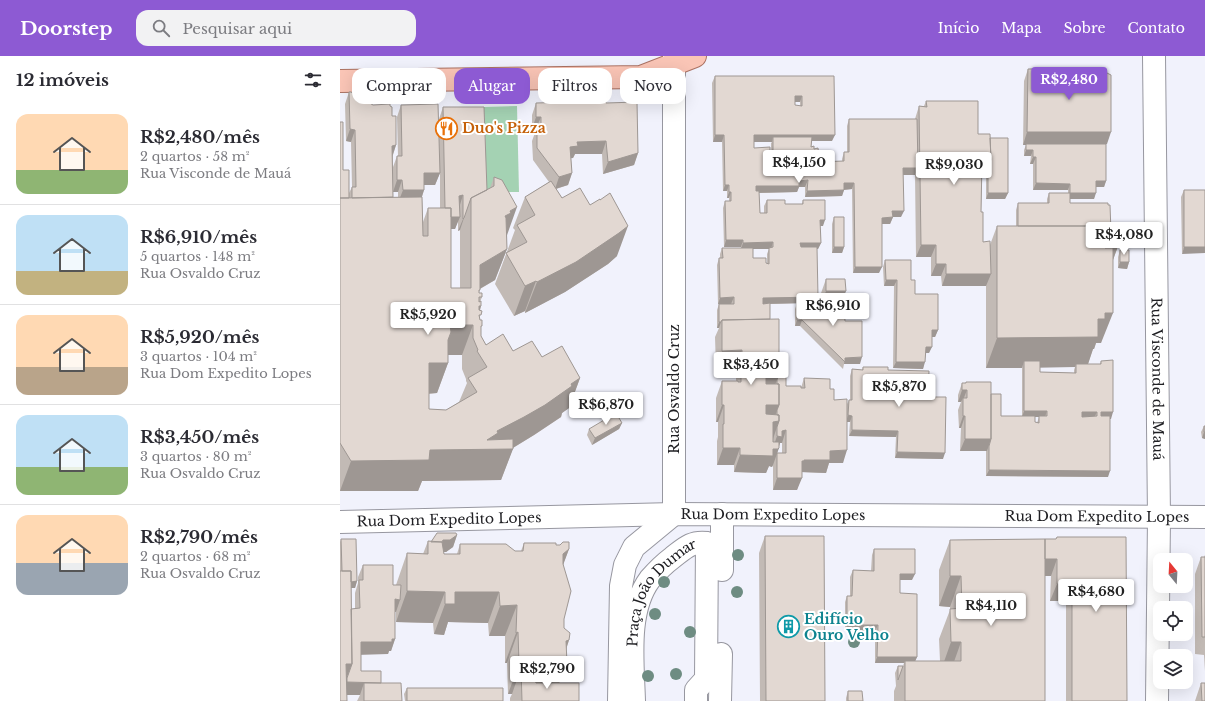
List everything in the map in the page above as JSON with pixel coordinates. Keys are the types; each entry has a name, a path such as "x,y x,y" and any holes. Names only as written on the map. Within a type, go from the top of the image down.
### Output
{"main road":[{"path":"340,81 641,77 674,60 695,56"}],"street":[{"name":"Rua Visconde de Mauá","path":"1154,56 1159,516 1157,701"},
{"name":"Rua Osvaldo Cruz","path":"674,60 674,514"},
{"name":"Rua Dom Expedito Lopes","path":"340,522 674,514 1205,517"},
{"path":"619,701 621,586 624,565 634,546 674,514"},
{"path":"720,701 722,514"},
{"name":"Praça João Dumar","path":"634,701 633,626 640,597 649,580 660,567 688,546 699,542 707,544 706,679 696,690 696,701"}],"green space":[{"path":"517,106 519,192 484,192 483,107"}],"building":[{"path":"1097,68 1111,75 1111,132 1027,132 1028,69"},
{"path":"715,76 834,76 835,135 754,135 754,148 770,147 770,151 773,150 773,137 812,137 811,147 814,146 814,149 818,148 819,158 814,158 814,162 844,161 844,152 849,152 849,119 917,119 918,168 903,168 904,211 892,211 893,217 882,218 882,267 855,267 854,183 844,183 844,190 807,191 808,180 799,181 799,186 756,186 756,191 759,191 760,213 767,213 767,200 785,200 785,204 803,204 803,200 825,200 825,220 820,220 821,243 800,243 801,247 817,247 818,297 763,298 763,304 770,303 770,319 722,320 719,322 719,304 734,304 734,297 720,298 719,258 723,258 722,248 753,248 753,258 766,258 766,263 769,264 769,248 773,247 773,242 743,243 743,240 726,240 725,201 731,201 731,192 729,192 729,185 725,185 724,135 715,135","holes":["795,96 802,96 802,106 795,105"]},
{"path":"349,92 352,93 352,104 390,104 392,107 392,116 396,116 396,145 392,146 393,197 352,198 352,187 356,187 355,130 350,129"},
{"path":"926,101 978,101 978,134 990,134 991,160 982,160 981,212 983,212 983,242 990,241 991,274 946,274 946,264 936,264 936,245 921,245 919,106 927,107"},
{"path":"536,103 612,104 620,103 620,104 637,104 638,153 608,162 606,141 577,142 578,146 570,147 572,173 559,177 537,148 537,129 541,129 541,117 536,117"},
{"path":"438,104 440,173 424,173 424,190 403,190 402,180 397,180 397,156 402,156 401,105"},
{"path":"443,107 484,107 487,190 471,198 463,219 463,195 459,196 460,217 451,217 451,208 445,208"},
{"path":"340,122 343,122 343,170 349,170 349,198 340,198"},
{"path":"990,138 1008,138 1008,193 988,193 988,166 991,160"},
{"path":"1026,144 1106,144 1106,181 1096,181 1096,193 1070,193 1070,184 1036,183 1036,157 1033,157 1033,150 1026,150"},
{"path":"494,177 502,180 517,207 505,216 507,249 480,265 479,293 482,293 482,297 479,297 481,306 479,306 479,310 482,311 481,315 479,315 480,320 482,320 481,336 486,345 503,334 513,351 532,341 542,357 562,346 580,378 571,384 572,386 545,405 497,431 498,433 487,440 513,439 513,449 430,450 429,460 351,461 340,443 340,198 422,197 423,236 428,236 428,208 451,208 451,288 471,288 471,198 494,186","holes":["450,325 473,325 473,338 478,350 477,351 487,367 468,378 477,392 446,410 429,409 429,363 448,363 448,340 451,332"]},
{"path":"551,181 562,198 580,188 590,205 610,193 628,226 576,262 537,282 536,281 525,286 506,253 527,242 517,225 535,215 525,197"},
{"path":"1184,190 1205,190 1205,247 1184,247"},
{"path":"1049,193 1070,193 1070,203 1108,203 1108,205 1110,205 1111,232 1098,233 1098,226 1018,226 1018,203 1049,203"},
{"path":"834,217 844,217 844,247 834,247"},
{"path":"997,226 1098,226 1098,233 1121,232 1121,238 1098,238 1098,243 1105,243 1105,248 1113,248 1113,313 1105,313 1105,319 1098,319 1098,337 997,338"},
{"path":"1120,250 1129,250 1129,262 1120,262"},
{"path":"885,260 911,260 911,280 915,280 915,294 938,294 938,330 932,330 932,347 926,347 925,362 896,362 897,280 886,280"},
{"path":"826,279 845,279 846,291 826,291"},
{"path":"797,302 844,302 845,321 862,321 862,357 845,358 845,362 802,320 797,320"},
{"path":"779,319 779,374 766,374 766,384 779,384 779,405 766,405 766,414 779,415 779,421 773,422 773,442 779,442 779,448 773,449 773,456 740,455 740,448 723,448 724,405 722,405 722,381 741,382 742,350 722,351 722,320"},
{"path":"1113,360 1113,412 1101,412 1101,416 1110,416 1110,471 989,470 991,394 1001,394 1001,416 1035,416 1035,422 1039,423 1039,416 1047,416 1047,411 1024,411 1024,361 1040,361 1040,372 1076,373 1076,364 1101,364 1101,361","holes":["1082,412 1097,412 1097,416 1082,417"]},
{"path":"863,367 888,367 888,370 929,371 928,397 946,397 945,453 897,452 898,431 852,430 852,416 848,415 849,400 852,400 852,369 863,370"},
{"path":"778,377 786,377 786,386 801,386 801,388 805,388 804,378 830,379 830,389 834,389 834,400 847,399 847,450 830,451 830,460 802,461 802,478 777,478 777,453 786,453 786,430 782,431 782,437 777,436 779,421 779,415 777,415 779,405 779,384 777,384"},
{"path":"991,382 991,439 965,439 963,398 967,398 967,390 962,390 962,383"},
{"path":"616,413 622,423 595,438 589,429"},
{"path":"437,533 456,533 457,535 450,540 431,542"},
{"name":"Edifício Ouro Velho","path":"765,536 824,536 825,701 766,701"},
{"path":"1057,537 1126,537 1127,701 1072,701 1072,584 1057,584 1057,559 1045,559 1045,539 1056,539"},
{"path":"341,539 356,539 357,581 351,582 351,571 342,571"},
{"path":"1045,539 1045,701 905,701 905,661 961,661 961,642 951,642 950,609 962,608 961,576 950,576 950,540"},
{"path":"428,541 442,542 444,554 460,554 460,544 506,544 515,551 523,551 524,543 556,543 556,545 560,545 563,542 569,542 569,549 563,554 563,564 571,591 564,619 564,628 570,633 569,640 566,641 567,663 519,664 518,632 516,633 517,605 500,606 499,592 455,592 455,604 445,604 445,592 407,591 407,553 428,554"},
{"path":"874,549 915,549 915,574 900,574 900,593 917,594 917,657 877,657 878,625 847,625 847,596 852,596 853,570 874,571"},
{"path":"1201,557 1205,557 1205,637 1202,637"},
{"path":"363,565 393,565 393,585 401,585 400,600 395,599 395,639 392,639 392,642 361,642 361,671 381,671 381,683 347,682 352,664 351,609 360,608 359,580 363,580"},
{"path":"340,571 351,571 352,664 346,664 347,701 340,701"},
{"path":"898,666 903,666 898,680"},
{"path":"521,668 528,668 528,676 534,676 536,683 579,683 579,701 522,701"},
{"path":"364,683 401,683 402,701 364,701"},
{"path":"1201,683 1205,683 1205,701 1202,701"},
{"path":"407,688 503,688 503,701 407,701"},
{"path":"848,691 862,691 863,701 848,701"}],"place":[{"name":"Duo's Pizza","path":"447,128"},
{"name":"Edifício Ouro Velho","path":"789,627"}]}
